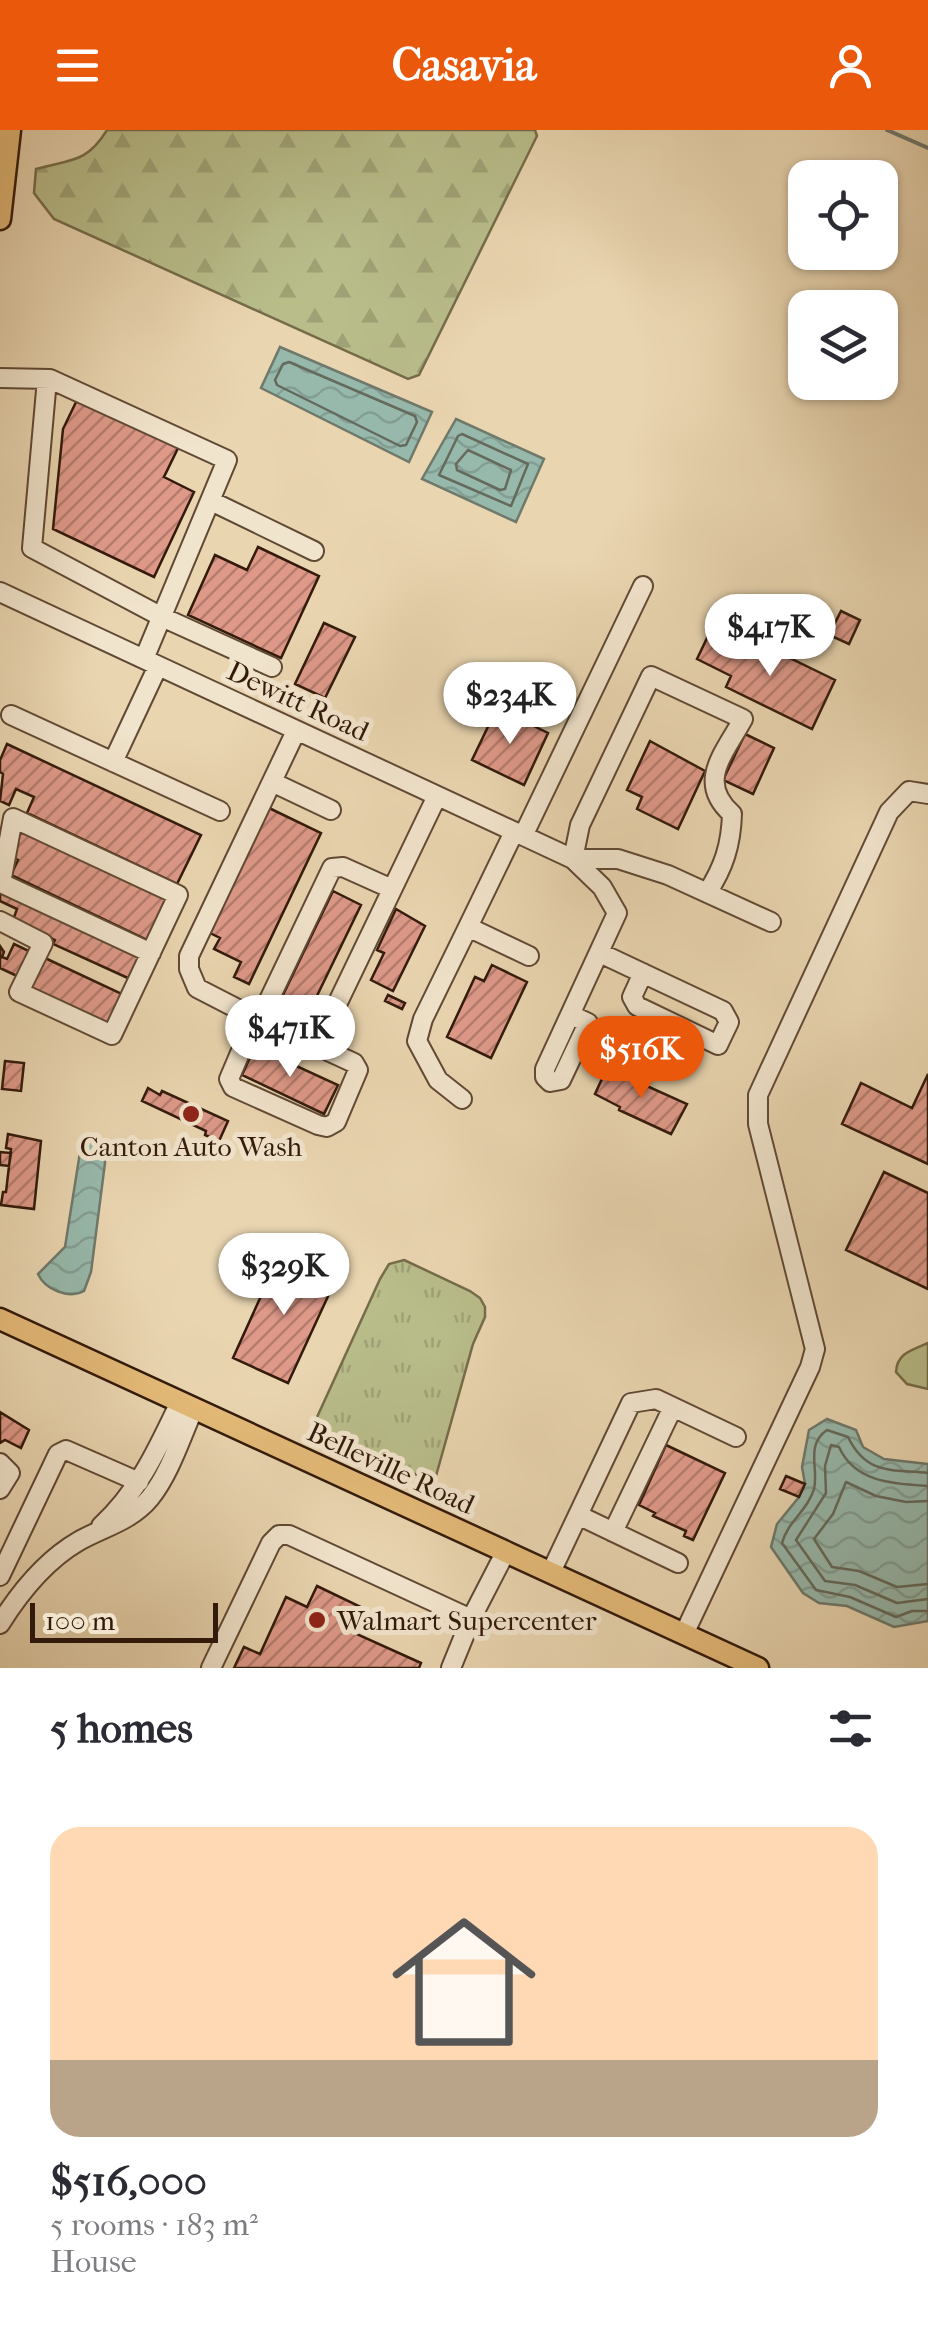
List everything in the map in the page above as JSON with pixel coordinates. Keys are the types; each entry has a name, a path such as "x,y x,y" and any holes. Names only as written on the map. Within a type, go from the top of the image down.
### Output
{"main road":[{"path":"0,219 10,130"},
{"name":"Belleville Road","path":"0,1320 757,1668"}],"street":[{"path":"0,378 46,379 227,460 162,617 151,663 113,762"},
{"path":"46,379 32,548 162,617 272,668"},
{"path":"211,501 314,550"},
{"path":"462,1099 438,1080 417,1041 423,1019 643,586"},
{"name":"Dewitt Road","path":"0,592 573,859"},
{"path":"573,859 580,825 652,676 743,720 718,764 713,787 720,804 732,814 731,841 708,893"},
{"path":"11,715 220,811"},
{"path":"296,731 189,956 189,969 197,988 258,1022 354,1063 357,1078 336,1122 327,1127 233,1087 229,1079 232,1068 258,1022 332,868 343,867 392,889"},
{"path":"272,782 331,810"},
{"path":"684,1634 816,1349 758,1124 758,1095 889,812 909,791 928,794"},
{"path":"316,1046 437,796"},
{"path":"0,922 43,943 19,992 112,1035 151,953 178,896 13,818 0,883 151,953"},
{"path":"573,859 618,859 668,875 772,922"},
{"path":"571,1015 615,922 614,904 573,859"},
{"path":"468,927 529,956"},
{"path":"600,953 643,973 723,1011 729,1022 718,1045 637,1006 632,997 643,973"},
{"path":"551,1572 631,1403 656,1399 736,1437"},
{"path":"2,1616 52,1560 93,1533 117,1511 187,1405"},
{"path":"93,1533 127,1519 150,1498 187,1405"},
{"path":"613,1532 672,1406"},
{"path":"0,1576 58,1454 66,1450 139,1482"},
{"path":"0,1463 10,1473 0,1489"},
{"path":"578,1515 678,1563"},
{"path":"211,1668 271,1542 279,1535 288,1535 471,1619"},
{"path":"451,1668 506,1551"}],"green space":[{"path":"107,130 535,130 537,136 419,375 408,379 54,219 34,193 36,169 84,155"},
{"path":"404,1260 470,1291 485,1307 434,1483 313,1426 380,1279 389,1264"},
{"path":"928,1343 928,1389 907,1384 896,1372 899,1360"}],"water":[{"path":"280,347 432,412 409,462 261,388"},
{"path":"456,419 544,459 516,522 422,479"},
{"path":"93,1136 104,1146 105,1163 91,1272 84,1291 65,1293 46,1285 38,1274 65,1247 81,1146"},
{"path":"827,1419 856,1430 863,1447 884,1459 928,1464 928,1621 894,1627 847,1606 819,1603 803,1593 771,1547 777,1524 805,1484 802,1467 809,1430"}],"building":[{"path":"78,398 179,446 164,477 194,492 154,577 53,529 63,429"},
{"path":"258,547 319,576 281,658 188,615 215,555 247,570"},
{"path":"841,611 860,620 849,644 829,635"},
{"path":"324,623 355,637 325,698 295,684"},
{"path":"709,634 744,650 749,638 835,680 812,729 726,687 731,676 697,659"},
{"path":"497,708 548,733 524,785 472,760"},
{"path":"745,734 774,748 753,794 723,780"},
{"path":"650,741 705,771 678,829 637,809 642,797 627,790"},
{"path":"7,744 201,835 177,884 27,813 34,797 16,789 9,805 0,801 0,760"},
{"path":"269,808 321,833 249,984 234,977 241,962 214,949 220,938 210,933"},
{"path":"21,829 169,899 149,941 11,875 18,860 12,857 18,844 14,842"},
{"path":"0,891 141,956 130,979 53,944 55,940 13,920 17,909 0,901"},
{"path":"333,891 361,905 311,1008 283,995"},
{"path":"396,909 425,926 393,991 371,980 384,953 377,950"},
{"path":"14,944 29,951 17,976 0,968 0,946 2,957 7,959"},
{"path":"45,958 122,994 108,1024 31,988"},
{"path":"492,965 527,982 491,1058 447,1037 475,977 484,981"},
{"path":"388,995 405,1003 402,1009 385,1001"},
{"path":"255,1047 338,1085 324,1114 242,1075"},
{"path":"5,1061 24,1063 21,1091 2,1089"},
{"path":"607,1068 687,1104 671,1134 595,1094"},
{"path":"928,1074 928,1164 842,1124 861,1083 912,1108"},
{"name":"Canton Auto Wash","path":"148,1088 228,1121 219,1141 142,1101"},
{"path":"8,1134 41,1141 34,1209 1,1205 11,1149 6,1148"},
{"path":"0,1152 11,1153 9,1166 0,1165"},
{"path":"884,1172 928,1193 928,1289 846,1250"},
{"path":"280,1254 336,1279 288,1383 233,1358"},
{"path":"0,1412 29,1430 21,1448 5,1440 0,1443"},
{"path":"666,1445 725,1473 693,1540 684,1536 686,1531 639,1505"},
{"path":"786,1476 805,1484 799,1497 780,1489"},
{"name":"Walmart Supercenter","path":"317,1586 363,1608 352,1632 421,1663 419,1668 234,1668 244,1647 260,1654 286,1597 307,1607"}],"waterway":[{"path":"887,130 928,148"}],"place":[{"name":"Canton Auto Wash","path":"191,1114"},
{"name":"Walmart Supercenter","path":"317,1620"}]}
